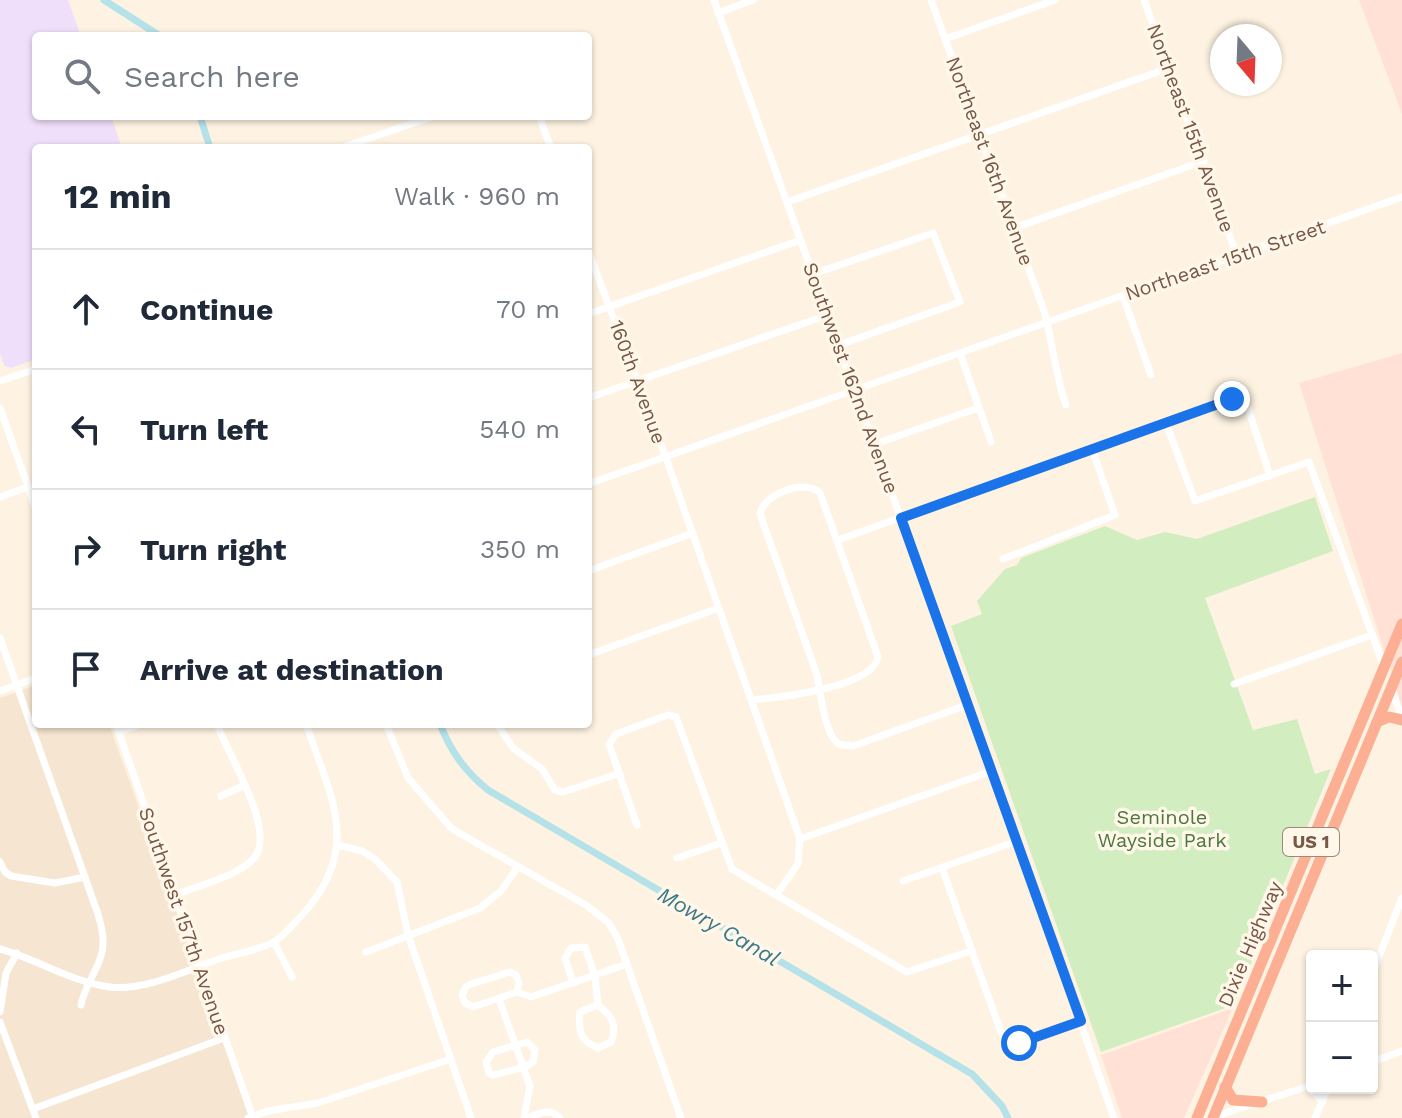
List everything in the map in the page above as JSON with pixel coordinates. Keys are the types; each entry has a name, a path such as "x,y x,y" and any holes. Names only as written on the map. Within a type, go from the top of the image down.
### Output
{"highway":[{"name":"US 1","path":"1384,667 1401,629"},
{"path":"1391,688 1391,676 1402,642"},
{"name":"US 1","path":"1375,726 1402,662"},
{"name":"Dixie Highway","path":"1197,1118 1384,667"},
{"path":"1384,667 1386,680 1371,717 1375,726 1389,717 1402,719"},
{"name":"Dixie Highway","path":"1213,1118 1375,726"},
{"path":"1304,900 1299,892 1326,826 1328,802"},
{"path":"1264,995 1265,972 1291,912 1290,904 1286,902"},
{"path":"1213,1118 1213,1098 1248,1012 1250,990"},
{"path":"1225,1087 1233,1100 1262,1102"}],"street":[{"name":"Southwest 162nd Avenue","path":"714,0 1114,1118"},
{"path":"718,13 753,0"},
{"name":"Northeast 16th Avenue","path":"931,0 1048,323 1066,405"},
{"path":"945,39 1055,0"},
{"name":"Northeast 15th Avenue","path":"1144,0 1237,256"},
{"path":"787,202 1169,68"},
{"path":"353,144 422,120"},
{"path":"540,120 550,144"},
{"path":"1014,228 1204,161"},
{"name":"Northeast 15th Street","path":"592,483 1402,197"},
{"path":"813,274 933,233 960,302 839,345"},
{"path":"592,313 801,240"},
{"name":"160th Avenue","path":"592,262 666,458 800,839"},
{"path":"1123,296 1151,375"},
{"path":"592,397 828,315"},
{"path":"960,353 991,442"},
{"path":"0,381 32,370"},
{"path":"838,540 1232,399 1248,408 1270,476"},
{"path":"0,408 32,498"},
{"path":"875,444 978,408"},
{"path":"1166,423 1195,501 1309,462 1384,667"},
{"path":"1003,559 1115,515 1092,449"},
{"path":"752,700 807,694 819,690 870,671 877,665 878,657 838,540 820,493 814,486 768,499 760,514 817,675 819,690 823,710 833,737 839,744 853,746 967,705"},
{"path":"0,497 28,487"},
{"path":"592,570 693,533"},
{"path":"592,654 719,608"},
{"path":"1234,684 1372,635"},
{"path":"0,638 32,727"},
{"path":"0,691 32,679"},
{"path":"1391,688 1402,719"},
{"path":"637,825 609,744 616,734 668,715 676,717 732,869 907,972 971,951"},
{"path":"32,728 98,914 104,941 100,960 81,1005"},
{"name":"Southwest 157th Avenue","path":"117,728 177,894 251,1117"},
{"path":"177,894 232,873 255,857 259,844 258,815 219,728"},
{"path":"0,949 88,983 114,987 140,985 274,942 323,890 334,865 338,845 333,805 307,728"},
{"path":"388,728 408,778 452,829 602,916 618,939 681,1118"},
{"path":"500,728 513,748 542,769 555,790 563,792 618,774"},
{"path":"777,894 798,864 800,839 992,771"},
{"path":"221,796 245,785"},
{"path":"903,881 1017,841"},
{"path":"677,858 721,843"},
{"path":"338,845 362,851 375,859 397,882 408,935 471,1118"},
{"path":"0,862 11,876 55,883 85,877"},
{"path":"366,952 480,908 501,891 517,868"},
{"path":"942,868 1001,1032 1009,1042 1019,1043 1081,1021"},
{"path":"1378,959 1402,898"},
{"path":"274,942 292,977"},
{"path":"573,983 565,958 571,948 585,947 595,976 598,1005 613,1021 615,1032 611,1042 598,1048 587,1044 580,1036 579,1024 580,1012 598,1005"},
{"path":"0,1012 6,973 17,953"},
{"path":"517,992 519,983 516,975 510,972 471,984 462,995 465,1003 473,1007 517,992 531,997 627,964"},
{"path":"499,999 530,1093 525,1118 548,1111 560,1118"},
{"path":"0,1022 36,1118"},
{"path":"33,1109 224,1038"},
{"path":"527,1042 535,1050 533,1062 497,1076 489,1073 487,1058 515,1044 527,1042"},
{"path":"1378,1059 1402,1051"},
{"path":"251,1117 318,1103 451,1059"},
{"path":"1213,1118 1306,1087"},
{"path":"1316,1094 1322,1103"},
{"path":"1315,1118 1326,1094"}],"shaded area":[{"path":"0,0 68,0 80,32 32,32 32,120 112,120 121,144 32,144 32,360 11,368 4,365 0,353"},
{"path":"1359,0 1402,0 1402,114"},
{"path":"1402,353 1402,707 1299,383"},
{"path":"32,686 32,728 110,728 250,1118 0,1118 0,698"},
{"path":"1233,1008 1184,1118 1122,1118 1101,1055"}],"green space":[{"name":"Seminole Wayside Park","path":"1315,497 1333,551 1205,598 1253,730 1297,719 1315,774 1331,769 1234,1005 1101,1052 951,626 982,614 977,601 1005,569 1017,565 1021,558 1105,526 1137,540 1165,532 1197,539"}],"waterway":[{"name":"Mowry Canal","path":"104,0 154,32"},
{"name":"Mowry Canal","path":"201,120 209,144"},
{"name":"Mowry Canal","path":"442,728 460,760 488,790 972,1074 1002,1106 1008,1118"}],"route":[{"path":"1019,1043 1081,1021 901,518 1232,399"}]}
